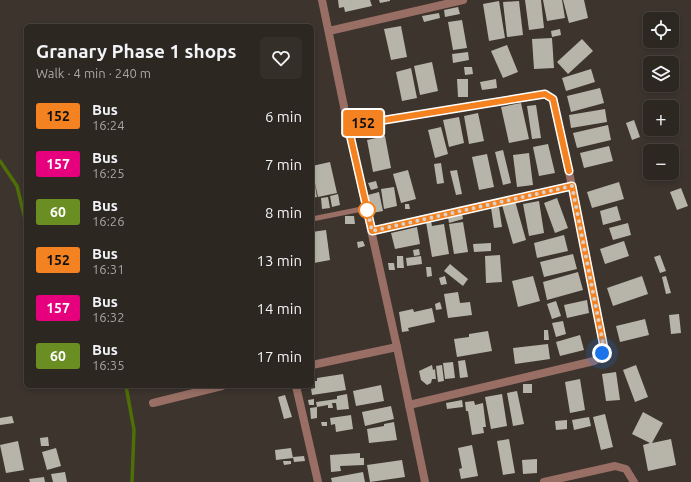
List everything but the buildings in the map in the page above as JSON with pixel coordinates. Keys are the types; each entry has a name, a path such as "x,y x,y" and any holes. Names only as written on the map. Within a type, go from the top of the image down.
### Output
{"street":[{"path":"322,0 425,482"},
{"path":"329,31 463,0"},
{"path":"348,126 545,94 553,99 604,348 599,358 594,361 409,405"},
{"path":"372,231 572,186"},
{"path":"314,364 397,347"},
{"path":"152,403 214,388"},
{"path":"296,388 318,482"},
{"path":"544,482 615,466 626,469 634,482"}],"lane":[{"path":"314,219 367,208"}],"waterway":[{"path":"0,161 17,186 24,215"},
{"path":"126,388 134,430 132,482"}],"bus line":[{"name":"152","path":"569,171 553,99 545,94 348,126 372,231 572,186 604,348 602,353"}],"route":[{"path":"367,210 367,208 372,231 572,186 604,348 602,353"}]}
